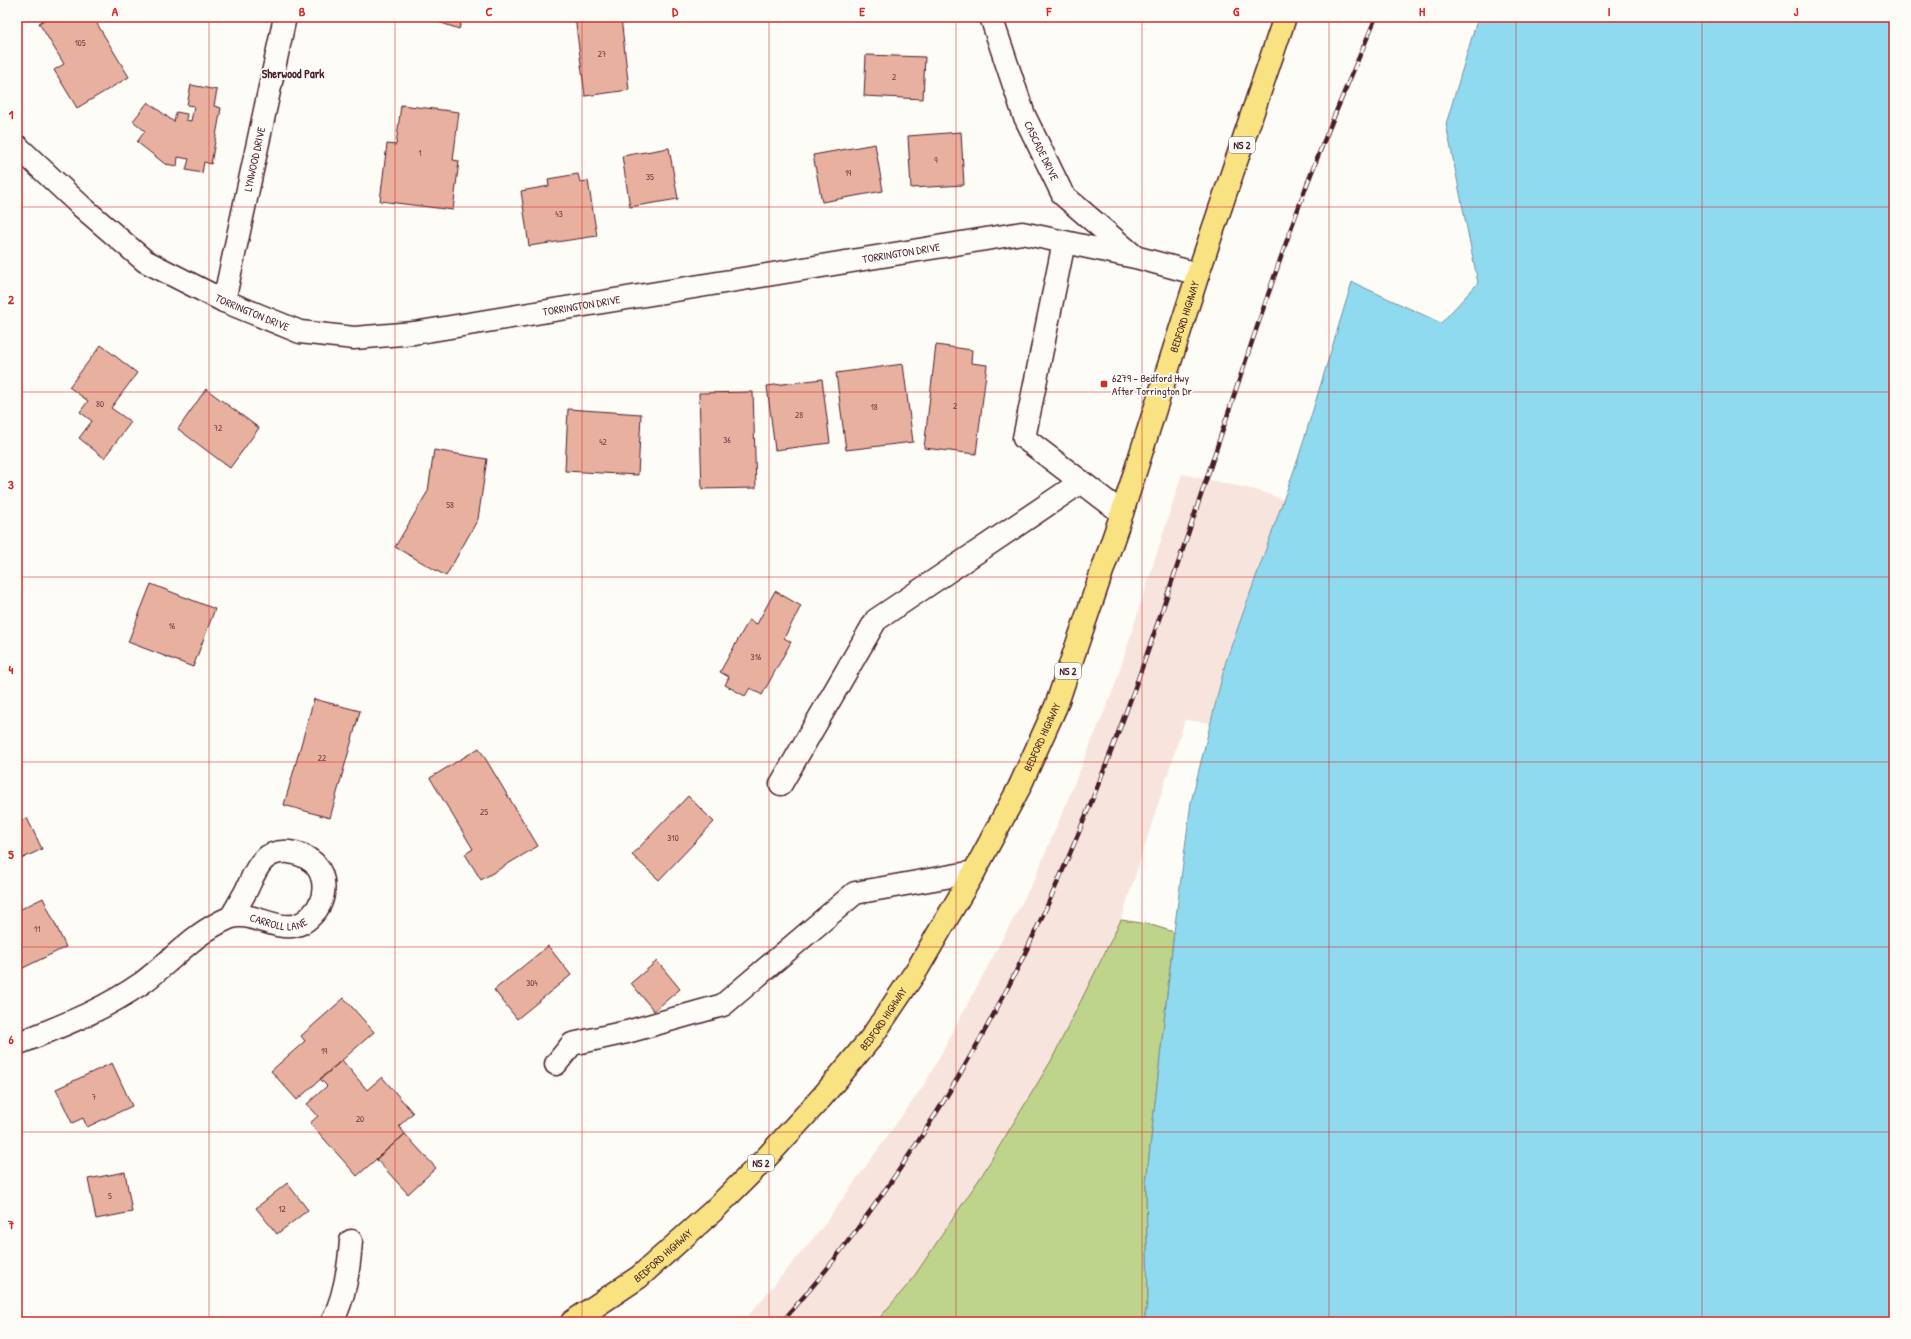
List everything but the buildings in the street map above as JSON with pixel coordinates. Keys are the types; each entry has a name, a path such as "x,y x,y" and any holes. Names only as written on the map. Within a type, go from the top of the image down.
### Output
{"main road":[{"name":"BEDFORD HIGHWAY","path":"572,1322 639,1277 713,1211 766,1158 822,1097 871,1038 918,968 974,872 1019,788 1056,706 1122,513 1198,274 1285,17"}],"street":[{"name":"LYNWOOD DRIVE","path":"224,301 285,17"},
{"name":"CASCADE DRIVE","path":"991,17 1024,114 1063,195 1135,257"},
{"name":"TORRINGTON DRIVE","path":"17,146 81,206 145,261 224,301 300,332 354,338 422,331 1022,233 1135,257 1198,274"},
{"path":"1064,242 1024,438 1122,513"},
{"path":"781,784 876,620 1082,482"},
{"path":"556,1064 572,1044 627,1032 723,1005 855,893 974,872"},
{"path":"17,1044 72,1023 121,997 144,981 196,937 231,917"},
{"path":"332,1322 341,1301 346,1281 351,1241"}],"shaded area":[{"path":"1182,474 1260,491 1284,500 1226,661 1210,723 1185,720 1121,920 1051,1061 982,1175 911,1281 876,1322 743,1322 821,1229 926,1082 1035,878 1114,688"}],"green space":[{"path":"1121,920 1148,924 1174,932 1146,1184 1148,1298 1144,1322 876,1322 911,1281 982,1175 1051,1061"}],"water":[{"path":"1478,17 1894,17 1894,1322 1144,1322 1148,1298 1146,1184 1174,932 1191,802 1226,661 1298,459 1352,282 1441,323 1478,283 1446,124"}],"railway":[{"path":"782,1322 833,1261 861,1224 914,1148 939,1109 986,1029 1028,947 1069,856 1107,763 1174,576 1269,292 1310,175 1376,17"}],"place":[{"name":"6279 - Bedford Hwy After Torrington Dr","path":"1104,384"}],"district":[{"name":"Sherwood Park","path":"293,73"}]}
